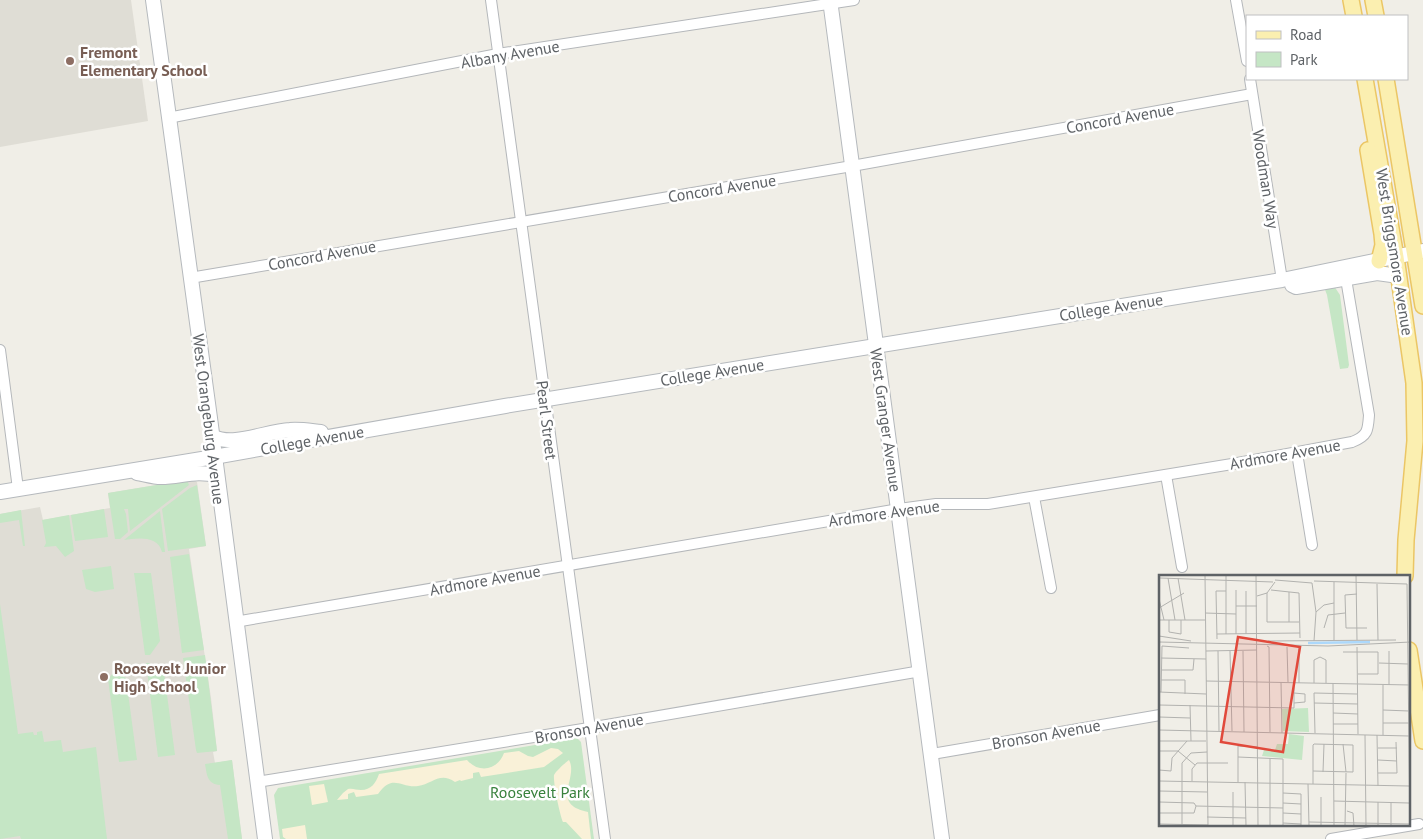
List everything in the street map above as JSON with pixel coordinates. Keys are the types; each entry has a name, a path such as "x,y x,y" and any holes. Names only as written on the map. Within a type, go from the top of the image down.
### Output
{"main road":[{"path":"1351,0 1354,15"},
{"path":"1373,0 1376,15"},
{"name":"West Briggsmore Avenue","path":"1386,80 1417,236 1423,306"},
{"path":"1366,82 1364,125 1382,241 1379,260"},
{"name":"West Briggsmore Avenue","path":"1366,82 1408,331 1415,400 1415,441 1406,540 1405,575"},
{"path":"1410,656 1423,741"}],"street":[{"name":"West Orangeburg Avenue","path":"153,0 265,839"},
{"name":"Pearl Street","path":"491,0 604,839"},
{"name":"Albany Avenue","path":"168,118 498,54 854,0"},
{"path":"1236,0 1246,55"},
{"name":"West Granger Avenue","path":"831,2 932,754 940,839"},
{"name":"Woodman Way","path":"1250,80 1282,280"},
{"name":"Concord Avenue","path":"190,278 852,166 1252,94"},
{"path":"1282,280 1296,287 1345,273 1379,260 1419,252"},
{"path":"1345,273 1377,273 1399,276"},
{"name":"Ardmore Avenue","path":"235,622 899,509 936,504 988,504 1352,442 1366,434 1369,415 1345,273"},
{"name":"College Avenue","path":"0,492 876,345 1282,280"},
{"path":"0,350 18,489"},
{"path":"212,436 219,440 233,440 290,430 340,434"},
{"path":"1297,452 1312,545"},
{"path":"127,471 159,477 200,472 217,476"},
{"path":"1166,475 1182,567"},
{"path":"1034,497 1051,588"},
{"name":"Bronson Avenue","path":"257,782 589,728 920,671"},
{"name":"Bronson Avenue","path":"932,754 1159,715"},
{"path":"1410,826 1419,824"},
{"path":"1331,839 1407,826"}],"shaded area":[{"name":"Fremont Elementary School","path":"0,0 131,0 148,121 0,147"},
{"name":"Roosevelt Junior High School","path":"192,479 197,482 206,546 189,549 211,698 217,751 213,752 215,763 232,760 242,839 0,839 0,514 40,507 43,520 110,508 108,493"}],"green space":[{"path":"1334,286 1340,295 1349,365 1348,368 1340,369 1324,287"},
{"path":"187,480 189,485 130,531 128,509 124,509 128,532 120,539 115,539 108,493"},
{"path":"197,485 206,546 168,551 162,509"},
{"path":"104,509 108,537 75,541 71,515"},
{"path":"21,510 25,546 23,546 19,520 0,523 0,514"},
{"path":"160,511 165,552 162,552 160,547 152,540 141,538 124,540"},
{"path":"69,515 74,551 65,557 56,546 44,547 46,543 42,520"},
{"path":"189,554 204,650 182,653 170,557"},
{"path":"111,566 114,589 95,592 86,589 82,570"},
{"path":"134,573 151,573 160,641 150,655 145,655"},
{"path":"0,604 18,734 33,732 34,735 37,735 37,732 42,731 44,742 61,740 63,752 96,747 107,839 21,839 20,836 0,839"},
{"path":"205,655 217,751 197,753 183,658"},
{"path":"146,663 164,672 175,755 158,757"},
{"path":"115,671 126,678 137,760 119,762 108,679"},
{"name":"Roosevelt Park","path":"577,738 581,742 594,839 280,839 274,795 278,788"},
{"path":"232,760 242,839 228,839 220,785 210,781 205,764"}],"sand":[{"path":"551,748 558,749 563,753 544,767 481,777 479,772 473,773 473,778 461,781 455,782 450,779 440,778 418,786 393,783 388,784 378,794 356,797 354,792 348,794 348,799 337,800 348,789 365,790 370,787 375,783 379,774 467,760 477,767 488,768 497,763 504,753 519,751 533,757"},
{"path":"569,760 571,775 567,797 576,808 588,812 591,839 582,839 566,822 563,822 554,775"},
{"path":"324,784 328,802 312,805 309,786"},
{"path":"305,825 307,839 286,839 283,837 282,829"}],"place":[{"name":"Fremont Elementary School","path":"70,61"},
{"name":"Roosevelt Junior High School","path":"104,677"}]}
